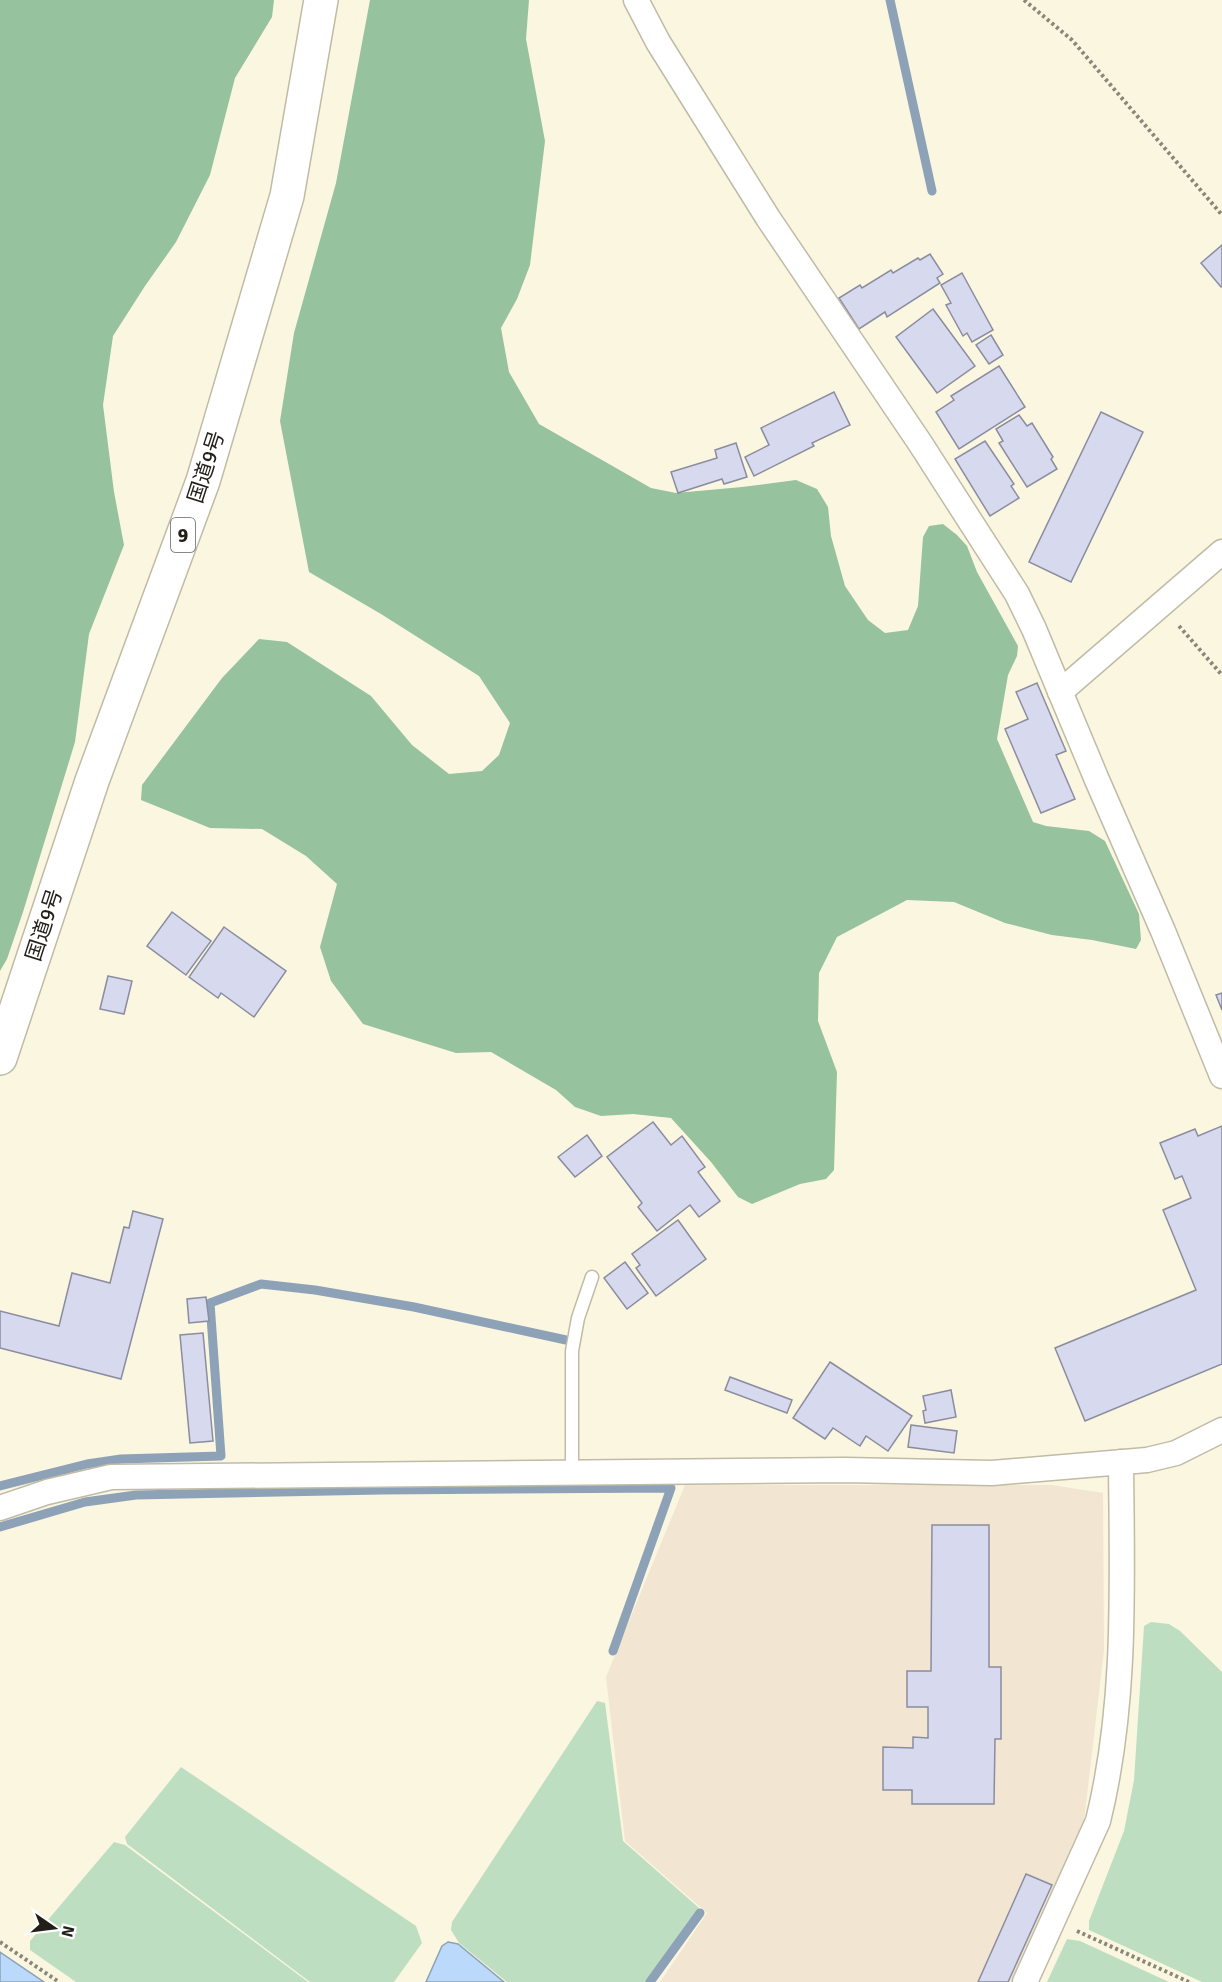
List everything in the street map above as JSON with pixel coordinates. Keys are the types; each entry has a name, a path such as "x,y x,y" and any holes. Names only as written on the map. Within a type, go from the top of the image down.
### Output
{"highway":[{"name":"国道9号","path":"0,1058 6,1022 203,481 287,196 321,0"}],"street":[{"path":"636,0 658,42 768,218 1017,594 1035,629 1222,1076"},
{"path":"1060,692 1222,552"},
{"path":"0,1508 47,1492 111,1477 845,1470 992,1473 1147,1460 1176,1453 1222,1430"},
{"path":"1025,1982 1098,1821 1103,1800 1115,1722 1122,1636 1121,1462"}],"lane":[{"path":"572,1472 572,1351 578,1318 592,1277"}],"path":[{"path":"1024,0 1072,40 1222,215"},
{"path":"1161,605 1222,675"},
{"path":"1054,1920 1189,1982"},
{"path":"0,1942 59,1982"}],"shaded area":[{"path":"685,1485 1052,1485 1103,1493 1104,1650 1084,1821 1011,1982 660,1982 707,1913 625,1841 606,1677"}],"green space":[{"path":"0,0 274,0 272,17 235,78 210,175 176,242 113,336 103,405 114,492 124,545 89,634 75,742 23,912 7,959 0,971"},
{"path":"370,0 529,0 526,39 545,141 530,265 517,299 501,328 509,372 539,424 651,488 676,493 796,480 817,489 828,507 831,536 845,586 868,620 885,633 908,630 918,606 923,537 929,526 943,524 957,535 967,546 977,572 1018,646 1017,656 1008,675 997,739 1033,822 1046,826 1089,831 1105,841 1139,914 1141,940 1136,949 1052,935 1005,923 954,902 907,900 837,937 819,973 818,1021 837,1072 834,1170 826,1179 800,1184 752,1204 738,1197 711,1162 671,1118 633,1114 601,1116 575,1107 556,1090 491,1052 456,1053 363,1024 331,981 320,947 337,884 306,856 262,829 210,828 141,800 142,785 222,678 259,639 287,642 371,696 412,745 449,774 482,771 499,755 510,723 479,676 309,572 280,421 294,333 336,183"},
{"path":"1151,1622 1169,1624 1180,1631 1222,1672 1222,1982 1202,1982 1089,1930 1089,1921 1124,1831 1134,1780 1144,1626"},
{"path":"597,1701 605,1703 623,1841 699,1908 699,1911 646,1982 507,1982 459,1943 451,1930 452,1922"},
{"path":"181,1767 416,1926 422,1943 394,1982 310,1982 127,1844 125,1837"},
{"path":"114,1842 125,1845 308,1982 76,1982 30,1950 30,1941"},
{"path":"1067,1939 1080,1941 1169,1982 1047,1982"}],"water":[{"path":"448,1942 458,1944 504,1982 426,1982 442,1946"},
{"path":"0,1952 44,1982 0,1982"}],"building":[{"path":"1222,245 1222,286 1221,287 1201,263"},
{"path":"930,254 943,274 937,278 940,283 887,317 885,312 859,329 839,298 860,285 862,288 891,270 893,273 918,258 920,260"},
{"path":"962,273 993,330 972,342 967,333 963,336 946,305 951,303 941,285"},
{"path":"933,309 975,366 937,393 896,337"},
{"path":"991,335 1003,355 989,364 976,345"},
{"path":"999,366 1025,407 959,449 936,412 954,400 951,396"},
{"path":"834,392 850,425 812,443 814,446 754,476 745,457 769,445 761,428"},
{"path":"1101,412 1143,432 1071,582 1029,562"},
{"path":"1019,415 1027,426 1032,423 1053,457 1051,459 1057,469 1027,487 999,443 1003,441 996,429"},
{"path":"985,441 1014,484 1011,486 1019,498 990,516 955,459"},
{"path":"736,443 747,477 724,484 722,479 678,493 671,472 717,458 715,450"},
{"path":"1037,683 1066,751 1056,755 1075,799 1041,813 1005,729 1028,719 1016,692"},
{"path":"172,912 211,941 186,975 147,946"},
{"path":"224,927 286,971 254,1017 221,993 218,998 189,977"},
{"path":"108,976 132,981 124,1014 100,1009"},
{"path":"1222,993 1222,1010 1216,995"},
{"path":"653,1122 671,1145 682,1136 705,1167 698,1172 720,1201 699,1217 690,1205 657,1231 638,1207 642,1203 607,1157"},
{"path":"1222,1126 1222,1364 1085,1421 1055,1348 1196,1290 1163,1210 1191,1198 1182,1176 1175,1179 1160,1143 1195,1129 1198,1136"},
{"path":"587,1135 602,1156 575,1177 558,1157"},
{"path":"133,1211 163,1219 121,1379 0,1348 0,1311 59,1326 72,1273 110,1283 124,1227 129,1228"},
{"path":"678,1220 706,1259 656,1296 636,1268 640,1265 632,1254"},
{"path":"625,1262 648,1293 627,1309 604,1278"},
{"path":"206,1297 209,1321 189,1323 187,1299"},
{"path":"203,1333 213,1441 190,1443 180,1335"},
{"path":"830,1362 912,1416 888,1451 866,1436 860,1446 833,1428 825,1439 793,1418"},
{"path":"730,1377 792,1400 787,1413 725,1390"},
{"path":"951,1390 956,1417 925,1423 923,1411 926,1410 923,1396"},
{"path":"911,1425 957,1431 954,1453 908,1447"},
{"path":"932,1525 989,1525 989,1667 1001,1667 1001,1739 995,1739 994,1804 912,1804 912,1790 883,1790 883,1747 913,1748 913,1737 928,1738 928,1707 907,1707 907,1671 931,1671"},
{"path":"1026,1874 1052,1885 1008,1982 978,1982"}],"waterway":[{"path":"890,0 932,191"},
{"path":"0,1486 87,1464 121,1459 221,1456 210,1303 261,1284 315,1290 414,1307 566,1340"},
{"path":"0,1527 85,1502 136,1495 671,1488 613,1651"},
{"path":"650,1982 700,1913"}]}
